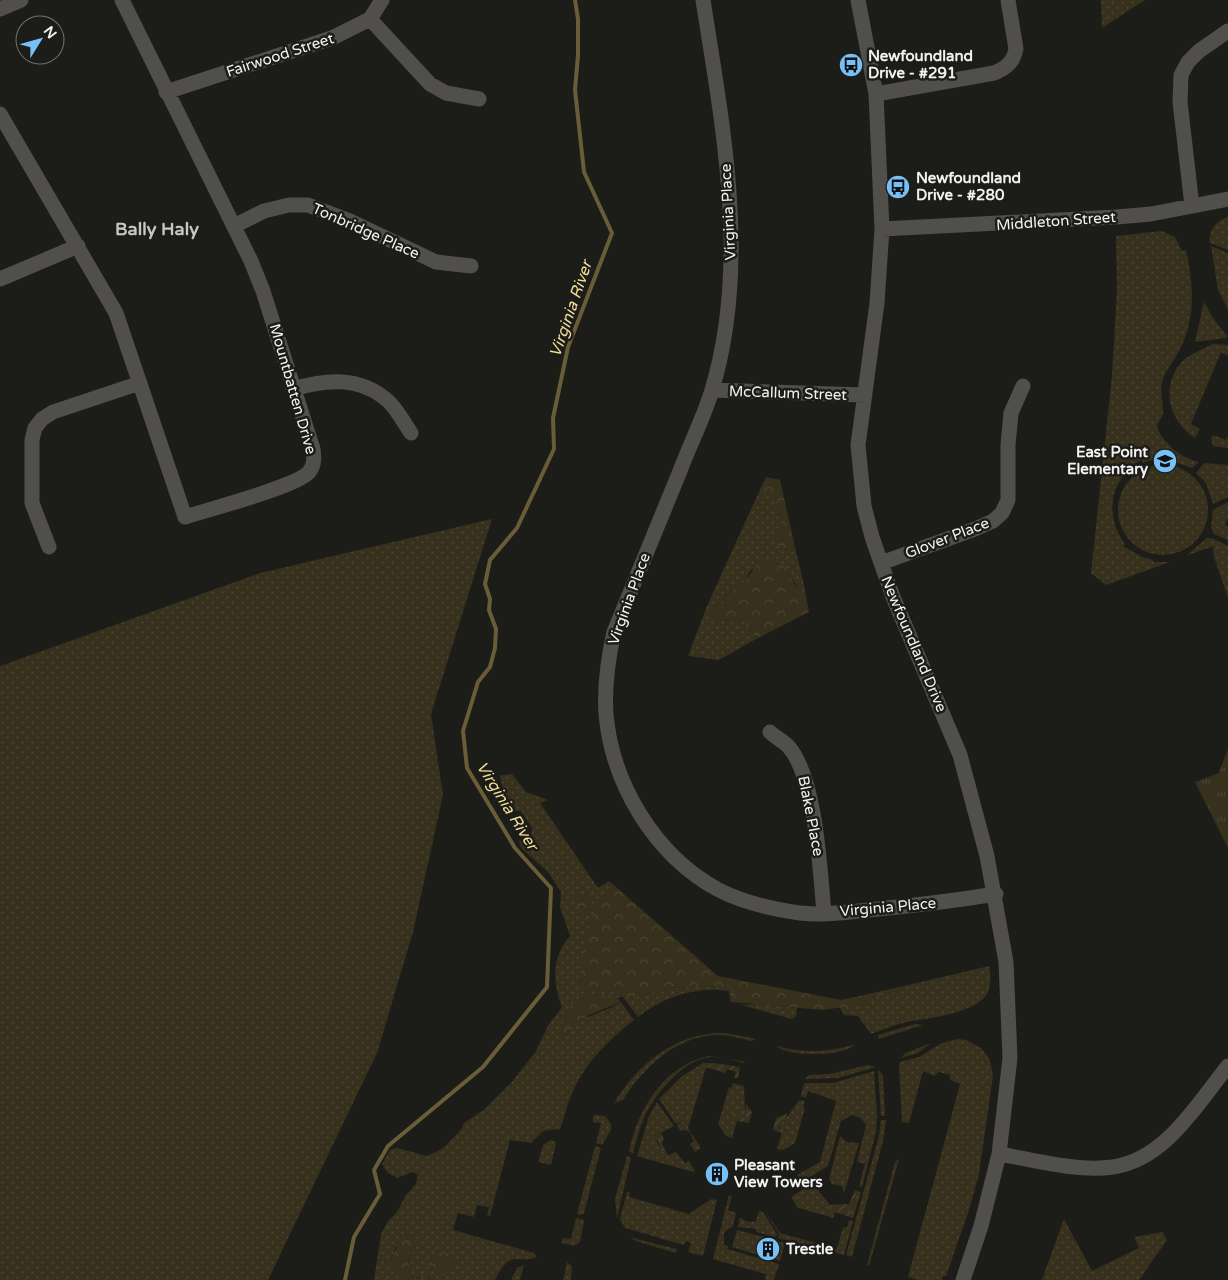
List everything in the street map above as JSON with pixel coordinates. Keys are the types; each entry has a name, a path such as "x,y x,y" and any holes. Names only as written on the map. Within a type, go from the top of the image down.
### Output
{"street":[{"path":"0,9 22,0"},
{"name":"Mountbatten Drive","path":"0,114 116,314 185,517 289,483 309,472 313,466 313,449 263,292 234,226 122,0"},
{"path":"382,0 370,19 430,84 446,93 479,99"},
{"name":"Virginia Place","path":"703,0 728,182 731,224 730,286 724,339 712,390 614,632 606,684 606,714 612,749 622,781 639,813 658,839 696,876 718,890 751,904 803,913 824,913 920,905 996,894"},
{"name":"Newfoundland Drive","path":"858,0 876,94 882,229 874,330 858,445 864,506 881,563 960,755 996,894 1006,962 1011,1029 1008,1084 999,1154 981,1226 962,1280"},
{"path":"876,94 994,73 1004,69 1014,58 1016,50 1008,0"},
{"name":"Fairwood Street","path":"166,92 332,38 370,19"},
{"path":"1192,206 1180,102 1182,75 1188,62 1199,51 1228,31"},
{"name":"Middleton Street","path":"882,229 1151,214 1228,198"},
{"name":"Tonbridge Place","path":"234,226 264,211 289,205 308,205 350,221 436,262 471,266"},
{"path":"0,279 78,246"},
{"path":"293,389 337,380 357,384 388,402 411,432"},
{"path":"49,547 32,503 32,440 35,428 42,419 53,412 140,383"},
{"name":"Glover Place","path":"881,563 975,529 993,521 1002,513 1008,500 1008,445 1011,413 1023,386"},
{"name":"McCallum Street","path":"712,390 864,395"},
{"name":"Blake Place","path":"770,732 788,746 801,768 813,813 824,913"},
{"path":"999,1154 1078,1167 1113,1167 1142,1158 1171,1136 1228,1066"}],"green space":[{"path":"1101,0 1145,0 1102,28"},
{"path":"1228,217 1228,250 1210,243 1210,234 1220,221"},
{"path":"1162,231 1175,237 1182,251 1186,250 1192,298 1190,322 1180,349 1163,379 1161,392 1163,413 1157,427 1164,439 1180,454 1199,462 1192,468 1162,460 1143,463 1141,460 1133,465 1124,475 1114,493 1112,504 1115,525 1125,544 1123,546 1142,557 1153,560 1153,562 1170,562 1106,585 1091,573 1112,376 1117,289 1116,236"},
{"path":"1211,246 1228,253 1228,309 1218,290"},
{"path":"1204,302 1213,318 1227,336 1226,338 1195,342"},
{"path":"1213,344 1228,345 1228,356 1221,352 1191,424 1200,429 1195,438 1179,423 1174,414 1169,394 1170,384 1183,361"},
{"path":"1213,435 1226,440 1228,437 1228,448 1213,446 1211,439"},
{"path":"1204,463 1228,465 1228,497 1213,504 1206,483 1196,473"},
{"path":"1154,465 1172,465 1188,472 1201,485 1208,501 1208,519 1201,535 1188,548 1172,555 1154,555 1138,548 1125,535 1118,519 1118,501 1125,485 1138,472"},
{"path":"766,477 780,480 795,547 785,549 775,543 776,532 785,526 769,493 758,494"},
{"path":"769,492 785,526 785,549 795,547 804,585 798,588 788,572 751,570 744,582 736,586 710,614 717,620 742,618 756,639 719,660 688,656 707,606 758,494"},
{"path":"1228,502 1228,517 1225,525 1228,527 1228,540 1214,534 1211,527 1213,510"},
{"path":"492,519 431,714 443,795 413,932 377,1053 268,1280 0,1280 0,666 260,573"},
{"path":"1207,538 1214,539 1228,546 1228,598 1214,557 1213,546 1186,556"},
{"path":"777,560 788,572 797,588 804,585 809,612 756,639 742,618 717,620 710,614 736,586 744,582 760,561"},
{"path":"1228,748 1228,848 1195,782 1219,773"},
{"path":"512,774 526,792 548,800 540,803 598,888 609,881 616,887 603,897 581,982 592,991 610,991 630,998 669,988 716,986 729,991 704,990 680,995 658,1004 638,1017 622,996 618,998 593,995 580,999 565,1018 568,1033 587,1017 621,1002 634,1020 607,1044 584,1070 571,1096 560,1129 543,1131 531,1143 510,1140 490,1216 487,1215 489,1207 477,1205 474,1217 458,1213 453,1230 534,1253 537,1257 510,1260 495,1280 430,1280 429,1277 412,1277 408,1260 416,1245 396,1247 391,1259 397,1280 374,1280 381,1234 388,1221 397,1212 406,1195 416,1184 418,1175 413,1172 397,1178 388,1173 382,1164 390,1150 397,1148 427,1156 442,1149 461,1130 464,1123 485,1109 511,1083 536,1051 549,1024 562,1007 555,979 557,961 564,944 570,936 560,907 561,892 548,872 521,848 519,841 531,839 532,828 521,811 516,811 513,807 504,790 500,775"},
{"path":"616,887 718,976 841,1000 904,986 897,991 871,998 864,1004 823,1010 731,1002 729,991 716,986 669,988 630,998 609,991 582,992 581,982 585,942 593,915 597,904 603,896"},
{"path":"576,892 597,896 581,919 575,895"},
{"path":"989,966 990,984 986,996 968,1008 949,1014 902,1023 871,1034 858,1016 844,1015 839,1006 864,1004 871,998 897,991 904,986"},
{"path":"590,995 611,996 621,1002 589,1015 562,1037 558,1033 571,1005"},
{"path":"757,1004 797,1008 796,1016 792,1019 741,1005"},
{"path":"915,1024 923,1025 879,1039 878,1035"},
{"path":"726,1033 756,1039 752,1041 731,1036 703,1036 675,1047 651,1065 623,1100 614,1103 635,1075 661,1052 692,1037"},
{"path":"957,1039 966,1040 981,1048 990,1060 993,1076 979,1174 968,1213 946,1276 943,1276 942,1280 918,1280 908,1277 960,1084 950,1080 950,1075 939,1072 934,1076 923,1071 909,1123 902,1122 899,1067 900,1062 919,1057 942,1043"},
{"path":"931,1043 918,1053 901,1058 905,1053"},
{"path":"855,1044 840,1051 816,1054 782,1050 776,1046 816,1051 836,1049"},
{"path":"709,1056 719,1057 702,1059 692,1063 682,1069 665,1086 646,1113 633,1153 629,1152 639,1121 655,1092 666,1079 679,1069 693,1061"},
{"path":"703,1063 714,1063 706,1068 688,1128 701,1148 695,1152 690,1144 694,1142 690,1132 680,1131 677,1125 685,1120 676,1124 659,1099 681,1077"},
{"path":"714,1063 740,1067 738,1078 734,1078 736,1072 727,1069 725,1073 706,1067"},
{"path":"868,1065 876,1067 838,1078 805,1079 809,1075 830,1074"},
{"path":"878,1070 883,1075 885,1116 881,1116"},
{"path":"874,1071 877,1114 876,1132 862,1187 859,1186 865,1164 857,1162 866,1125 861,1118 852,1115 841,1121 828,1166 802,1182 797,1175 820,1162 836,1101 808,1091 806,1098 801,1096 804,1083 833,1083"},
{"path":"733,1083 744,1086 745,1108 748,1115 743,1119 734,1113 737,1121 732,1138 726,1136 718,1124 729,1087 731,1088"},
{"path":"799,1100 805,1101 803,1107 805,1108 795,1143 783,1150 777,1149 782,1133 788,1130 781,1129 778,1124 785,1120"},
{"path":"657,1102 674,1126 654,1136 661,1150 668,1155 676,1152 685,1163 689,1161 695,1171 637,1156 649,1116"},
{"path":"746,1104 752,1112 749,1123 737,1121 732,1115 734,1113 746,1118"},
{"path":"787,1114 787,1119 780,1122 778,1127 788,1132 782,1133 773,1130 776,1118"},
{"path":"593,1116 605,1116 611,1124 611,1130 602,1145 596,1143 601,1123 593,1122"},
{"path":"881,1120 886,1120 883,1141 852,1257 846,1255 879,1136"},
{"path":"661,1133 664,1139 662,1144 668,1155 661,1150 658,1141 653,1139 654,1136"},
{"path":"840,1136 847,1142 859,1143 844,1193 842,1186 832,1184 829,1179"},
{"path":"550,1140 555,1141 556,1144 551,1165 538,1162 543,1145"},
{"path":"595,1146 601,1148 584,1213 581,1215 577,1214"},
{"path":"627,1156 631,1158 617,1218 615,1199"},
{"path":"899,1159 869,1266 867,1265 895,1162"},
{"path":"811,1181 830,1205 827,1216 798,1208 791,1197 805,1188 803,1185"},
{"path":"855,1190 857,1191 850,1217 835,1212 833,1218 827,1216 830,1205 849,1204"},
{"path":"857,1191 861,1192 853,1218 850,1217"},
{"path":"627,1192 630,1192 629,1197 689,1214 711,1199 717,1200 703,1256 688,1252 691,1243 686,1241 684,1245 666,1240 668,1235 645,1228 643,1233 625,1228 620,1219"},
{"path":"729,1195 732,1196 728,1210 736,1213 732,1228 729,1228 724,1233 724,1245 728,1246 727,1249 779,1264 774,1280 765,1280 766,1274 713,1259"},
{"path":"764,1210 780,1233 837,1249 843,1227 847,1228 849,1220 853,1221 844,1255 778,1238 779,1234"},
{"path":"759,1211 763,1212 777,1234 776,1237 756,1232 756,1229 738,1227 740,1217 748,1222 756,1221"},
{"path":"576,1218 584,1220 580,1242 574,1246 562,1243 562,1238 571,1239"},
{"path":"1064,1219 1092,1271 1139,1248 1134,1237 1162,1232 1167,1240 1139,1280 1042,1280"},
{"path":"645,1228 668,1235 666,1240 643,1233"},
{"path":"737,1230 764,1237 759,1255 732,1247"},
{"path":"412,1234 416,1245 408,1260 412,1277 419,1278 425,1273 430,1280 397,1280 391,1259 402,1237"},
{"path":"629,1237 677,1249 676,1253 636,1241"},
{"path":"773,1240 785,1243 780,1261 768,1257"},
{"path":"438,1252 450,1253 454,1263 450,1265 448,1274 438,1275 429,1267 429,1257"},
{"path":"567,1262 572,1266 571,1280 563,1280"},
{"path":"524,1265 520,1280 511,1280 517,1268"}],"waterway":[{"name":"Virginia River","path":"345,1280 354,1237 380,1194 374,1170 388,1146 483,1067 547,987 551,888 515,848 467,768 463,731 478,682 490,667 495,648 496,629 489,610 490,599 485,584 490,560 517,528 554,449 553,418 568,347 612,233 584,172 575,90 578,55 578,19 575,0"}],"place":[{"name":"Newfoundland Drive - #291","path":"851,65"},
{"name":"Newfoundland Drive - #280","path":"898,187"},
{"name":"East Point Elementary","path":"1165,461"},
{"name":"Pleasant View Towers","path":"717,1174"},
{"name":"Trestle","path":"768,1249"}],"district":[{"name":"Bally Haly","path":"157,229"}]}
